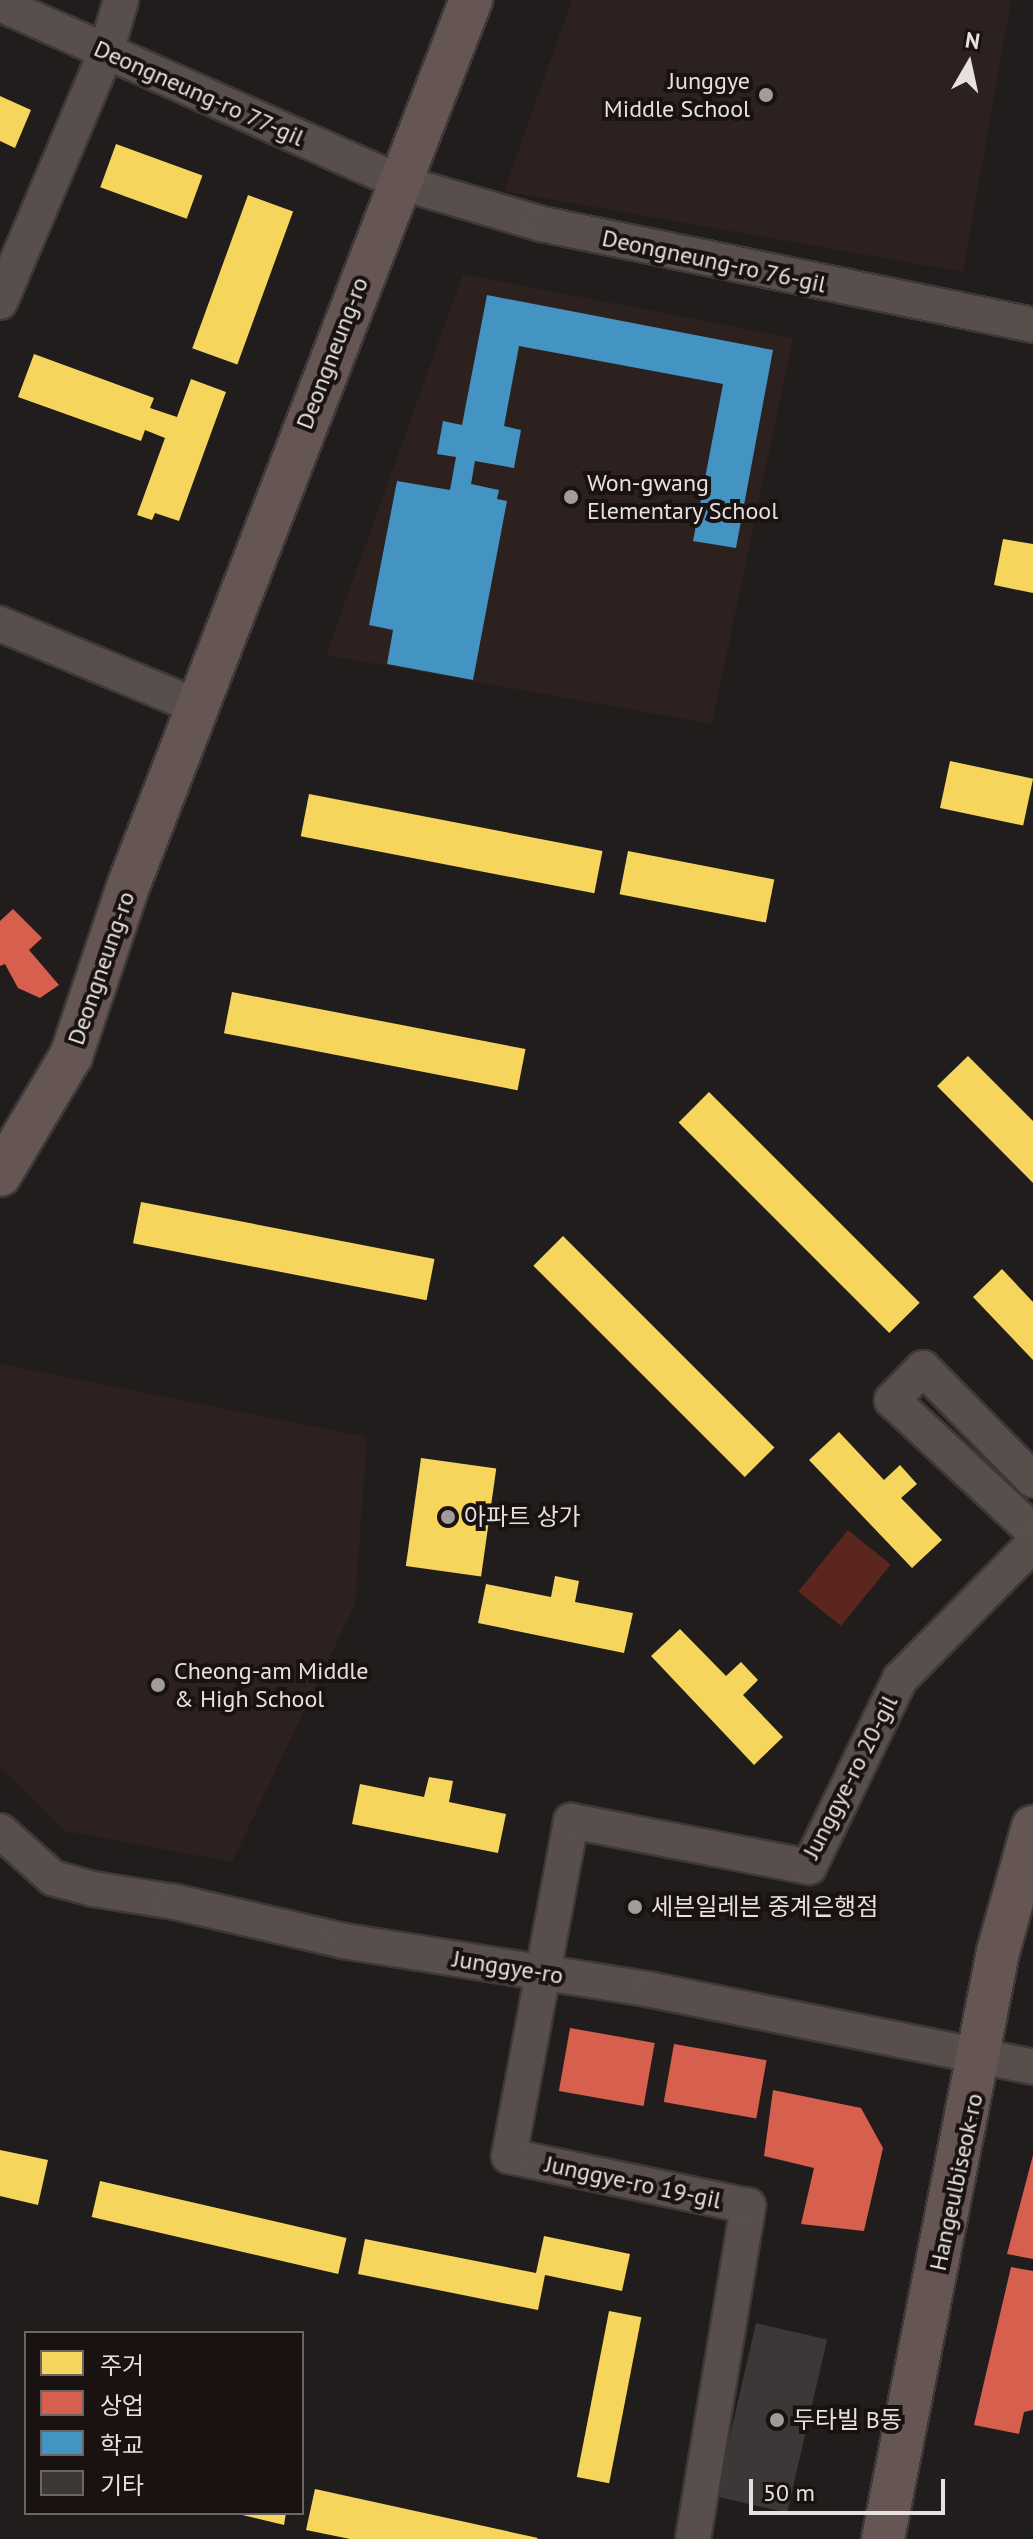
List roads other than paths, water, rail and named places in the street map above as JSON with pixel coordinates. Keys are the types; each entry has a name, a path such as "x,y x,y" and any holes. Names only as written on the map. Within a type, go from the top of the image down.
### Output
{"main road":[{"name":"Deongneung-ro","path":"0,1175 71,1056 198,707 471,0"},
{"name":"Hangeulbiseok-ro","path":"883,2539 981,2058 998,1952 1033,1827"}],"street":[{"path":"0,302 106,52 121,0"},
{"name":"Deongneung-ro 77-gil","path":"0,4 399,182"},
{"name":"Deongneung-ro 76-gil","path":"399,182 542,224 1033,325"},
{"path":"0,624 198,707"},
{"path":"1033,1480 923,1368 892,1400 1033,1531"},
{"name":"Junggye-ro 20-gil","path":"543,1973 571,1821 809,1867 900,1679 1033,1544"},
{"name":"Junggye-ro","path":"0,1831 53,1878 93,1889 175,1902 344,1941 798,2018 1033,2067"},
{"name":"Junggye-ro 19-gil","path":"543,1973 509,2156 748,2206 693,2539"}],"place":[{"name":"Junggye Middle School","path":"766,95"},
{"name":"Won-gwang Elementary School","path":"571,497"},
{"name":"아파트 상가","path":"448,1517"},
{"name":"Cheong-am Middle & High School","path":"158,1685"},
{"name":"세븐일레븐 중계은행점","path":"635,1907"},
{"name":"두타빌 B동","path":"777,2420"}]}
